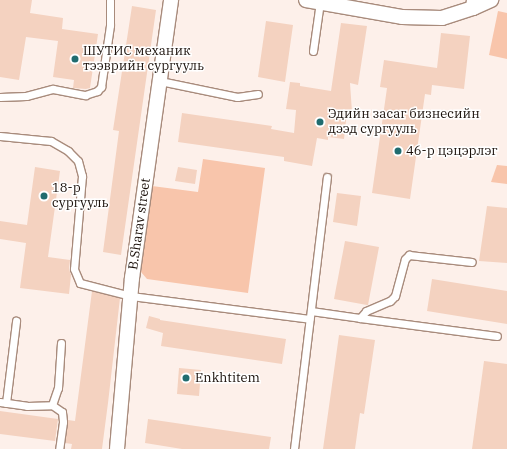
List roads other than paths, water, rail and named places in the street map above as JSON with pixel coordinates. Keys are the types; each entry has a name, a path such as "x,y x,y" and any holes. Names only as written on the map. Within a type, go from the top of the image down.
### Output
{"street":[{"name":"B.Sharav street","path":"117,449 131,296 171,0"},
{"path":"313,1 402,17 442,18 473,4 491,0"}],"lane":[{"path":"0,98 26,96 53,89 85,95 97,91 100,86 110,25 110,0"},
{"path":"313,1 313,51"},
{"path":"160,81 237,97 258,94"},
{"path":"0,136 52,141 68,151 78,161 82,176 74,246 74,269 80,283 131,296 310,319"},
{"path":"294,449 327,177"},
{"path":"360,318 366,311 390,301 395,296 405,259 409,255 472,262"},
{"path":"311,311 497,336"},
{"path":"16,321 3,402 27,406 52,405 62,412 63,422 59,449"},
{"path":"52,405 58,388 61,343"}],"place":[{"name":"ШУТИС механик тээврийн сургууль","path":"75,59"},
{"name":"Эдийн засаг бизнесийн дээд сургууль","path":"320,122"},
{"name":"46-р цэцэрлэг","path":"398,151"},
{"name":"18-р сургууль","path":"44,196"},
{"name":"Enkhtitem","path":"186,378"}]}
